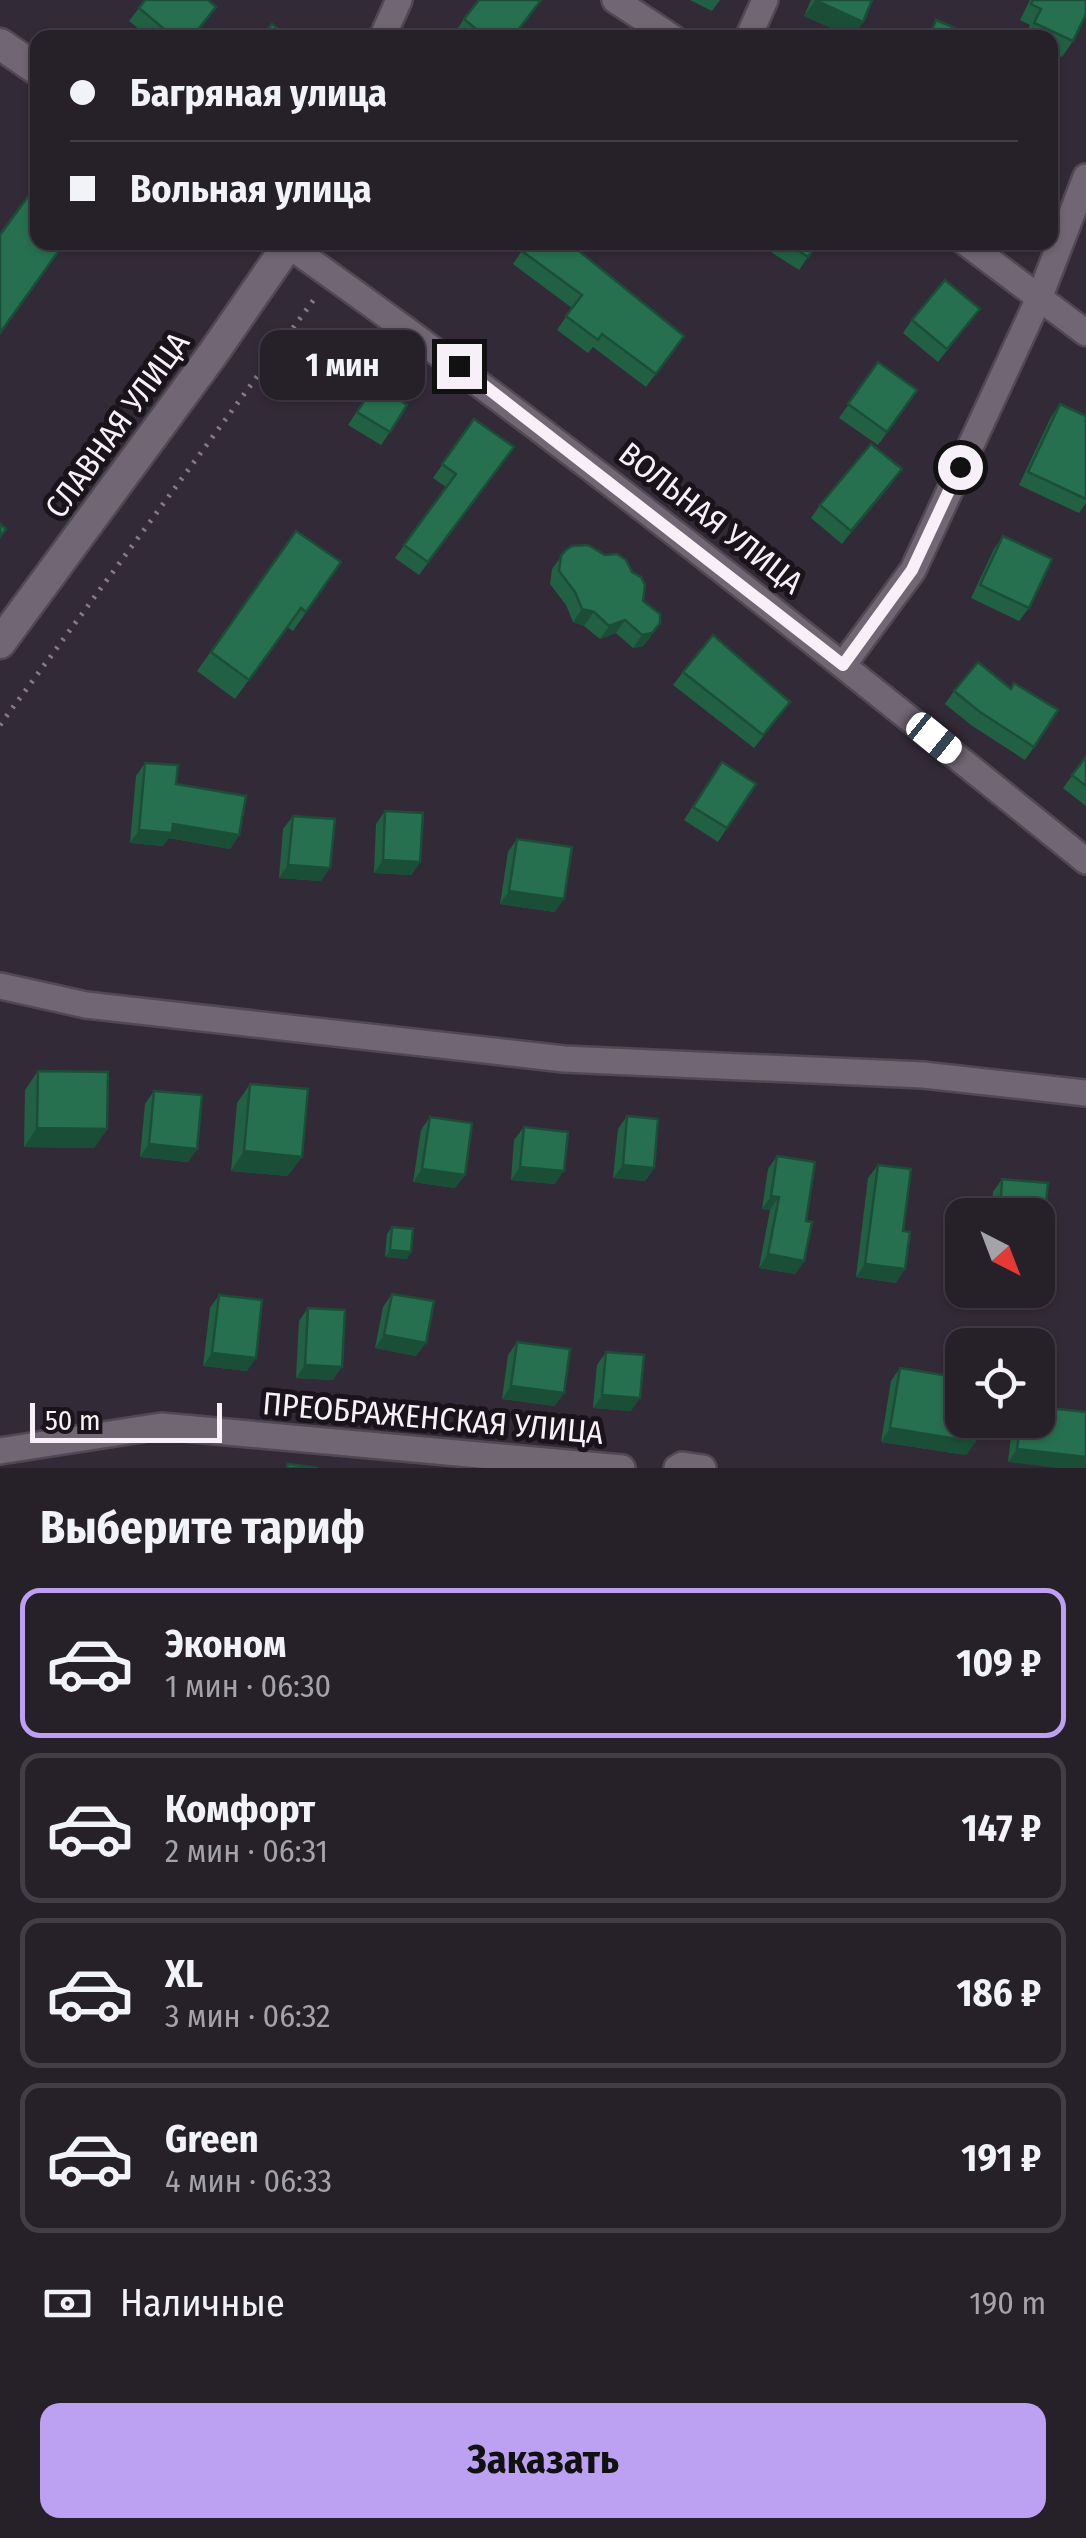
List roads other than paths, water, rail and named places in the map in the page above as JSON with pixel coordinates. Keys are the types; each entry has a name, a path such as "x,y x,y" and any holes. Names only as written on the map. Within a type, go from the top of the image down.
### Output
{"street":[{"path":"386,30 399,0"},
{"path":"615,0 660,30"},
{"path":"752,30 765,0"},
{"path":"0,44 30,65"},
{"path":"1058,249 1086,177"},
{"name":"СЛАВНАЯ УЛИЦА","path":"0,643 201,370 282,250"},
{"name":"ВОЛЬНАЯ УЛИЦА","path":"297,250 459,366 843,665 1086,861"},
{"path":"976,250 1086,333"},
{"path":"843,665 912,570 1058,250"},
{"path":"0,986 86,1005 545,1057 923,1075 1086,1092"},
{"name":"ПРЕОБРАЖЕНСКАЯ УЛИЦА","path":"0,1451 161,1426 622,1468"},
{"path":"677,1468 703,1468"}]}
